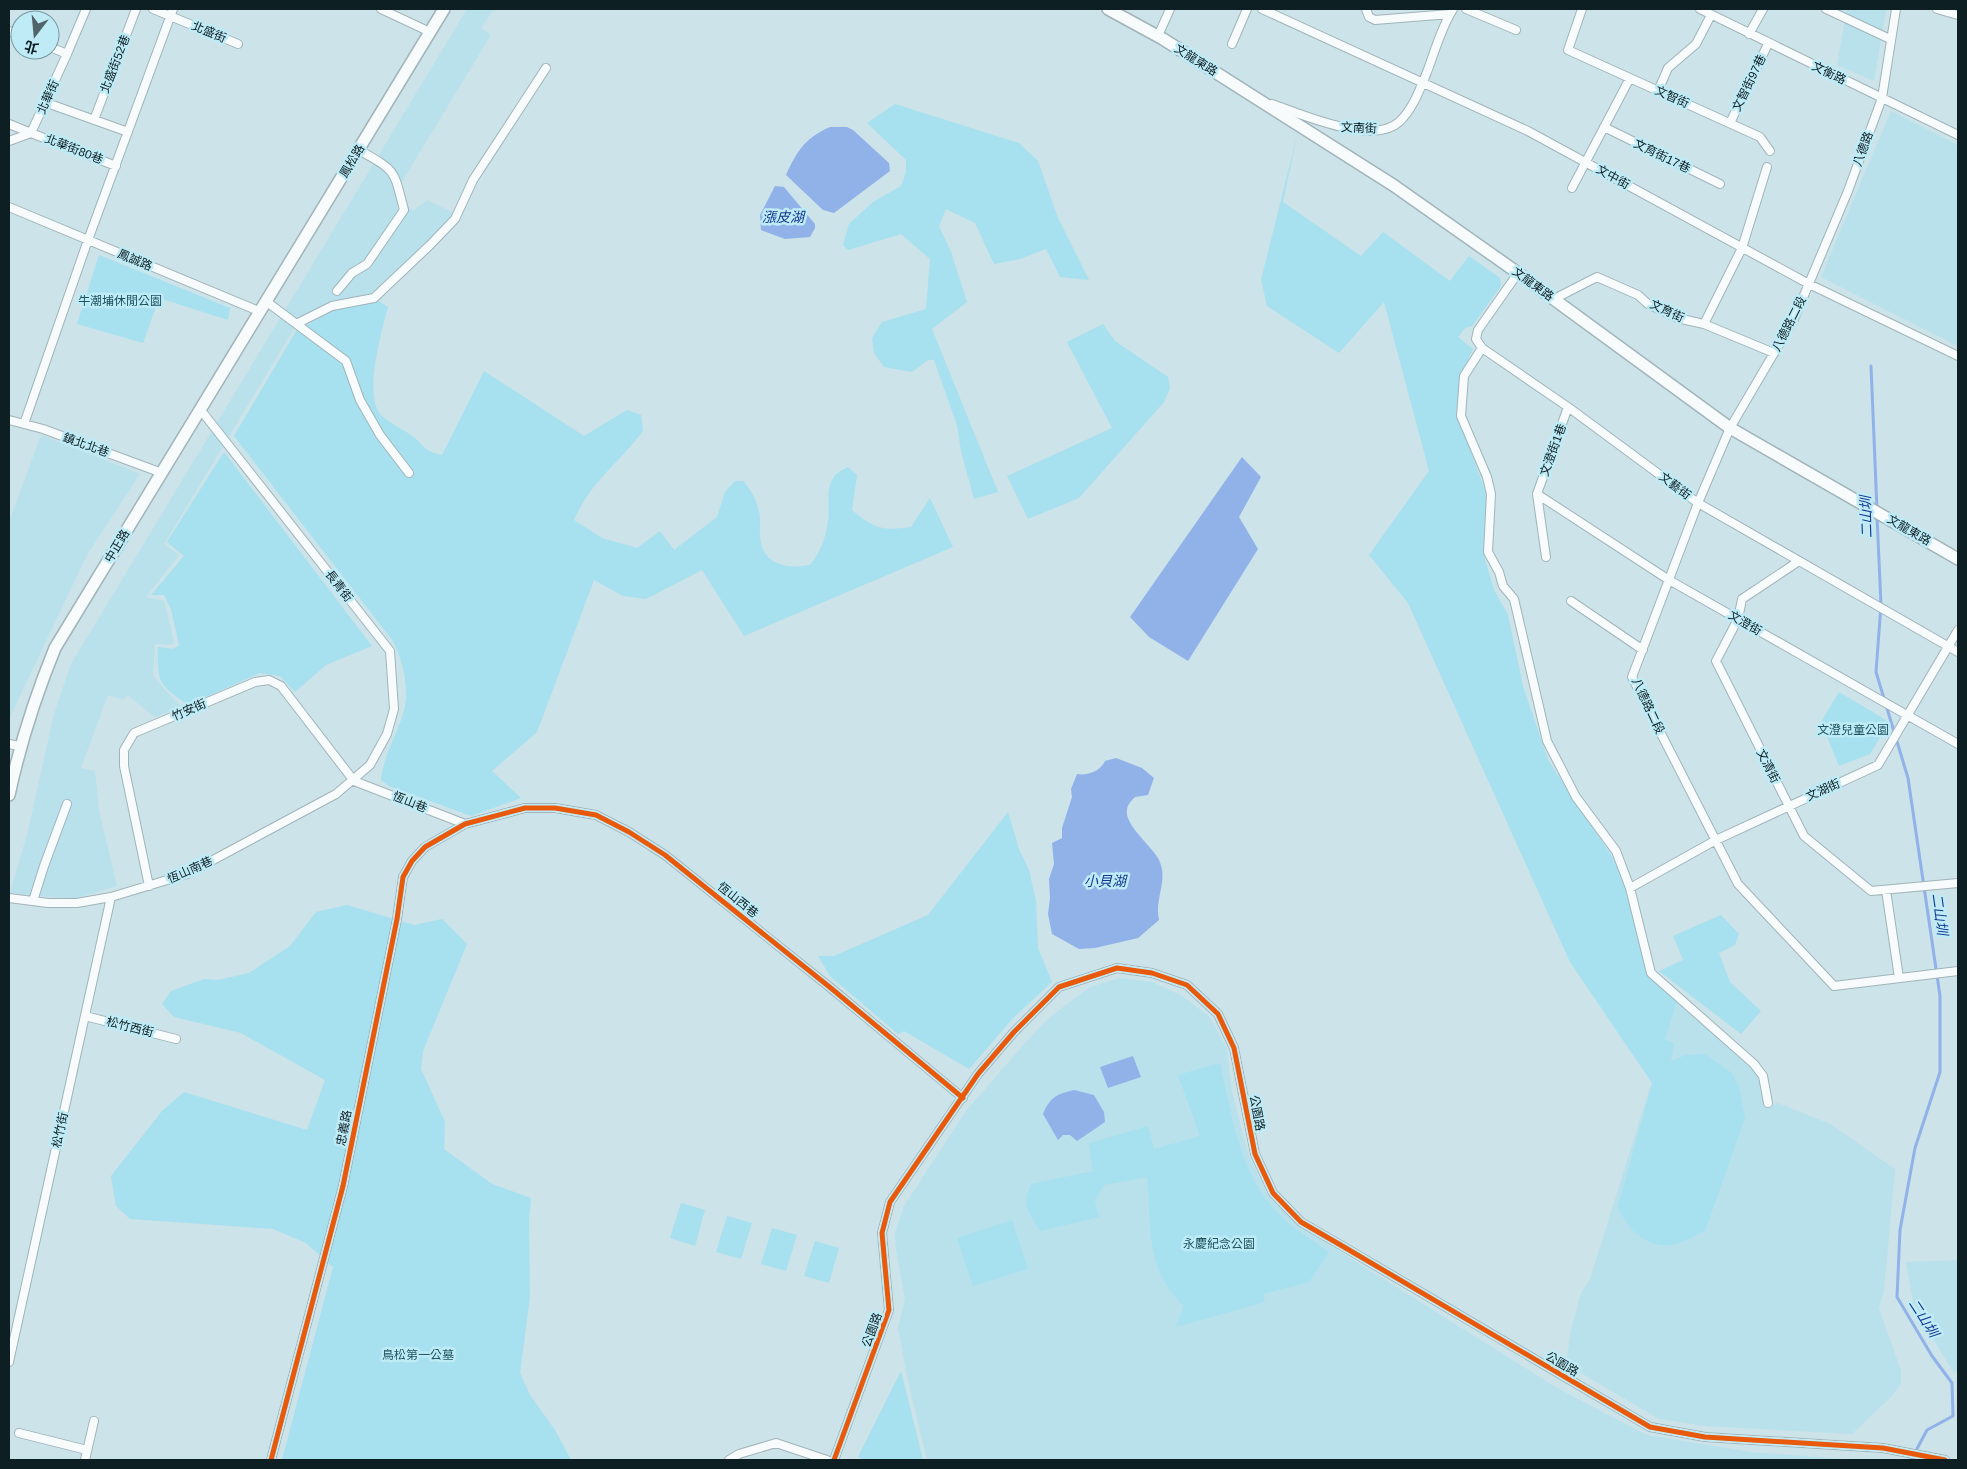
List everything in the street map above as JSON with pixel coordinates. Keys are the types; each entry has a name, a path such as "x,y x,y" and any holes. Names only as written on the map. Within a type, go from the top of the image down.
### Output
{"street":[{"name":"北華街","path":"31,133 47,103 86,9"},
{"name":"北盛街52巷","path":"94,120 136,9"},
{"name":"北盛街","path":"154,9 172,12 238,44"},
{"path":"381,9 430,32"},
{"name":"鳳松路","path":"261,312 444,9"},
{"name":"文龍東路","path":"1108,9 1158,36 1393,185 1518,273 1730,428 1958,559"},
{"path":"1158,36 1170,9"},
{"path":"1232,44 1247,9"},
{"name":"文中街","path":"1260,9 1528,131 1808,284 1958,356"},
{"path":"1366,9 1369,17 1375,20 1452,11"},
{"path":"1466,9 1516,30"},
{"name":"文智街","path":"1582,9 1568,50 1760,137 1770,151"},
{"name":"文衡路","path":"1700,9 1768,44 1958,135"},
{"path":"1750,34 1763,9"},
{"path":"1826,9 1890,40"},
{"name":"八德路","path":"1808,284 1848,191 1882,98 1896,9"},
{"path":"1937,9 1958,15"},
{"name":"文南街","path":"1256,98 1335,127 1361,130 1390,128 1400,121 1415,100 1452,11"},
{"path":"24,424 88,240 172,12"},
{"path":"1658,91 1668,68 1696,44 1711,15"},
{"name":"文智街97巷","path":"1730,123 1768,44"},
{"path":"60,51 67,54"},
{"path":"298,323 332,306 374,298 430,245 455,219 473,180 546,68"},
{"path":"1572,188 1630,78"},
{"path":"47,103 128,132"},
{"path":"9,124 31,133"},
{"name":"文育街17巷","path":"1604,127 1720,184"},
{"path":"9,141 31,133"},
{"name":"北華街80巷","path":"31,133 116,166"},
{"path":"337,291 352,273 367,264 404,210 398,181 390,167 359,150"},
{"path":"1767,167 1742,248 1704,324 1774,354"},
{"name":"鳳誠路","path":"9,207 261,312"},
{"path":"1518,273 1478,330 1476,339 1482,348 1464,376 1461,416 1487,477 1491,494 1488,552 1499,572 1503,586 1514,599 1547,741 1576,797 1616,852 1630,888 1651,973 1754,1064 1764,1076 1768,1103"},
{"name":"文育街","path":"1554,300 1597,277 1638,295 1648,304 1677,318 1704,324"},
{"name":"八德路二段","path":"1808,284 1794,319 1730,428 1698,503 1632,677 1738,884 1834,986 1958,972"},
{"path":"267,302 298,323 346,361 360,400 380,435 409,473"},
{"name":"中正路","path":"9,795 14,745 55,648 261,312"},
{"name":"文藝街","path":"1482,348 1568,407 1698,503 1958,652"},
{"name":"文澄街1巷","path":"1537,494 1568,407"},
{"name":"長青街","path":"200,409 390,651 394,709 387,734 370,765 354,781"},
{"name":"鎮北北巷","path":"9,420 162,473"},
{"path":"1537,494 1546,557"},
{"name":"文澄街","path":"1537,494 1669,580 1891,708 1958,744"},
{"name":"文清街","path":"1799,561 1742,599 1738,619 1716,661 1804,836 1870,891 1958,882"},
{"path":"1571,600 1643,650"},
{"name":"文湖街","path":"1630,888 1716,840 1878,765 1958,630"},
{"name":"竹安街","path":"150,886 124,766 124,750 134,733 255,682 269,680 281,686 354,781"},
{"name":"恆山巷","path":"354,781 465,824"},
{"name":"恆山南巷","path":"9,898 78,903 111,897 187,874 336,794 354,781"},
{"path":"34,901 44,866 67,804"},
{"name":"恆山西巷","path":"465,824 525,808 555,808 596,815 629,832 673,861 963,1098"},
{"name":"忠義路","path":"271,1460 343,1186 397,919 403,877 412,861 425,847 465,824"},
{"path":"1886,890 1899,978"},
{"name":"松竹街","path":"9,1362 111,897"},
{"name":"公園路","path":"834,1460 889,1310 882,1233 890,1202 978,1074 1014,1032 1059,987 1117,968 1152,973 1187,985 1218,1014 1234,1048 1254,1154 1274,1193 1301,1222 1650,1427 1705,1437 1883,1448 1945,1460"},
{"name":"松竹西街","path":"84,1016 176,1039"},
{"path":"84,1460 94,1421"},
{"path":"20,1433 87,1450"},
{"path":"729,1460 739,1454 776,1443 827,1460"}],"shaded area":[{"path":"467,9 494,9 481,28 491,35 395,193 413,211 427,200 454,213 431,242 375,294 330,304 295,327 164,544 179,555 146,597 164,601 174,641 171,645 155,644 153,676 181,707 155,717 127,695 124,700 108,695 81,768 95,771 99,811 117,886 74,899 10,893 28,831 54,714 71,664"},
{"path":"1847,9 1886,9 1874,81 1837,65"},
{"path":"1891,111 1958,145 1958,346 1821,277"},
{"path":"41,435 140,474 87,555 9,719 9,522"},
{"path":"1120,978 1152,982 1182,996 1210,1017 1227,1049 1232,1091 1248,1154 1267,1193 1296,1224 1557,1388 1647,1435 1750,1452 1857,1460 927,1460 908,1381 898,1328 905,1299 896,1250 895,1233 904,1206 966,1111 1032,1035 1051,1016 1090,987"},
{"path":"1677,1001 1757,1074 1767,1107 1778,1103 1830,1124 1895,1169 1884,1290 1879,1308 1901,1371 1901,1384 1891,1397 1852,1434 1706,1426 1659,1419 1566,1364 1571,1330 1581,1293 1590,1279"},
{"path":"1958,1260 1958,1369 1954,1373 1914,1308 1906,1262"}],"green space":[{"path":"895,104 1019,143 1038,161 1058,218 1089,280 1060,277 1046,249 1020,259 994,264 975,223 946,209 939,226 951,252 967,302 932,329 998,492 974,499 961,451 957,425 934,360 928,360 912,372 884,367 874,353 872,338 882,322 926,309 930,259 901,234 848,250 843,245 849,224 873,202 901,186 906,172 906,160 867,123"},
{"path":"1297,136 1283,202 1361,256 1383,232 1450,281 1469,256 1500,278 1501,286 1472,326 1465,328 1458,337 1473,349 1461,375 1457,414 1486,493 1485,560 1494,590 1508,615 1523,686 1548,760 1611,855 1622,876 1647,974 1677,1001 1665,1040 1674,1043 1671,1061 1686,1055 1705,1054 1732,1073 1739,1087 1745,1118 1705,1231 1677,1244 1658,1244 1640,1237 1627,1223 1618,1206 1656,1070 1652,1083 1570,962 1408,603 1369,555 1429,471 1384,302 1339,353 1267,306 1261,280"},
{"name":"牛潮埔休閒公園","path":"99,255 230,308 228,320 159,298 143,343 77,324"},
{"path":"377,300 388,307 375,363 374,394 376,407 382,416 411,435 431,452 442,455 484,371 584,436 627,410 641,415 643,431 588,494 574,520 602,538 637,548 660,531 674,550 717,517 725,492 735,481 743,481 753,495 758,507 760,538 766,555 771,560 785,566 810,565 820,550 825,534 828,522 831,483 834,477 848,467 857,475 852,510 873,525 879,527 893,529 911,527 930,498 953,547 744,636 702,570 646,599 623,596 594,580 537,732 492,771 521,798 471,816 389,786 381,780 389,751 403,715 406,698 404,672 393,641 234,436 296,331 339,307"},
{"path":"1103,324 1115,341 1168,377 1170,388 1164,402 1079,498 1028,519 1007,476 1112,428 1067,342"},
{"path":"224,452 372,646 326,665 295,692 280,676 260,673 188,705 166,687 159,676 158,647 173,649 179,645 171,609 164,595 151,595 184,556 167,542"},
{"name":"文澄兒童公園","path":"1839,692 1886,720 1886,728 1870,754 1839,766 1821,722"},
{"path":"1008,812 1019,849 1029,870 1036,901 1038,948 1052,982 1014,1017 969,1069 904,1031 898,1034 830,976 818,956 834,956 928,915"},
{"name":"鳥松第一公墓","path":"347,905 414,925 442,919 467,944 423,1051 421,1069 445,1122 444,1149 492,1184 531,1198 529,1220 530,1297 520,1373 530,1395 555,1430 571,1460 282,1460 333,1267 306,1243 273,1229 130,1219 116,1206 111,1176 162,1111 184,1092 307,1130 325,1080 241,1033 174,1017 162,1004 171,991 204,979 218,980 249,973 290,946 316,912"},
{"path":"1721,915 1739,934 1735,945 1719,953 1730,982 1761,1011 1741,1034 1659,971 1683,960 1673,936"},
{"name":"永慶紀念公園","path":"1220,1063 1241,1149 1259,1189 1272,1207 1288,1223 1329,1252 1309,1282 1263,1294 1265,1302 1176,1327 1184,1306 1171,1292 1156,1262 1150,1230 1147,1177 1104,1185 1095,1201 1099,1217 1040,1231 1028,1209 1028,1192 1031,1184 1093,1171 1089,1143 1148,1126 1154,1149 1200,1136 1178,1075"},
{"path":"681,1203 705,1210 695,1246 670,1238"},
{"path":"727,1216 752,1223 741,1259 716,1252"},
{"path":"1012,1220 1028,1269 973,1286 957,1238"},
{"path":"772,1228 797,1235 786,1271 761,1264"},
{"path":"815,1241 839,1248 829,1283 804,1276"},
{"path":"901,1371 923,1460 864,1460 858,1457"}],"water":[{"path":"830,127 847,127 853,130 889,163 890,171 834,213 823,210 786,175 803,146 821,131"},
{"name":"漲皮湖","path":"775,186 784,187 815,224 810,237 785,239 761,230 760,215"},
{"path":"1242,457 1261,477 1239,517 1258,549 1188,661 1149,637 1130,617"},
{"name":"小貝湖","path":"1116,758 1142,768 1154,778 1148,795 1135,797 1129,804 1127,816 1134,829 1156,855 1162,867 1163,875 1158,904 1159,920 1138,938 1095,948 1079,949 1052,934 1048,914 1050,898 1049,879 1054,864 1052,843 1062,838 1062,828 1072,797 1071,789 1077,774 1093,772 1100,768 1105,761"},
{"path":"1133,1056 1141,1077 1108,1088 1100,1067"},
{"path":"1074,1090 1094,1095 1104,1112 1105,1122 1077,1141 1070,1135 1063,1135 1058,1140 1043,1114 1051,1100 1063,1093"}],"waterway":[{"name":"二山圳","path":"1871,366 1877,510"},
{"name":"二山圳","path":"1877,516 1881,605 1876,672 1908,778 1940,996 1940,1072 1915,1148 1900,1230 1897,1297 1932,1356 1952,1383 1953,1416 1927,1430 1911,1460"}],"cycle path":[{"path":"271,1460 343,1186 397,919 403,877 412,861 425,847 465,824 525,808 555,808 596,815 629,832 665,855 832,989 963,1098"},
{"path":"834,1460 889,1310 882,1233 890,1202 978,1074 1014,1032 1059,987 1117,968 1152,973 1187,985 1218,1014 1234,1048 1255,1154 1273,1193 1301,1222 1650,1427 1705,1437 1883,1448 1945,1460"}]}
